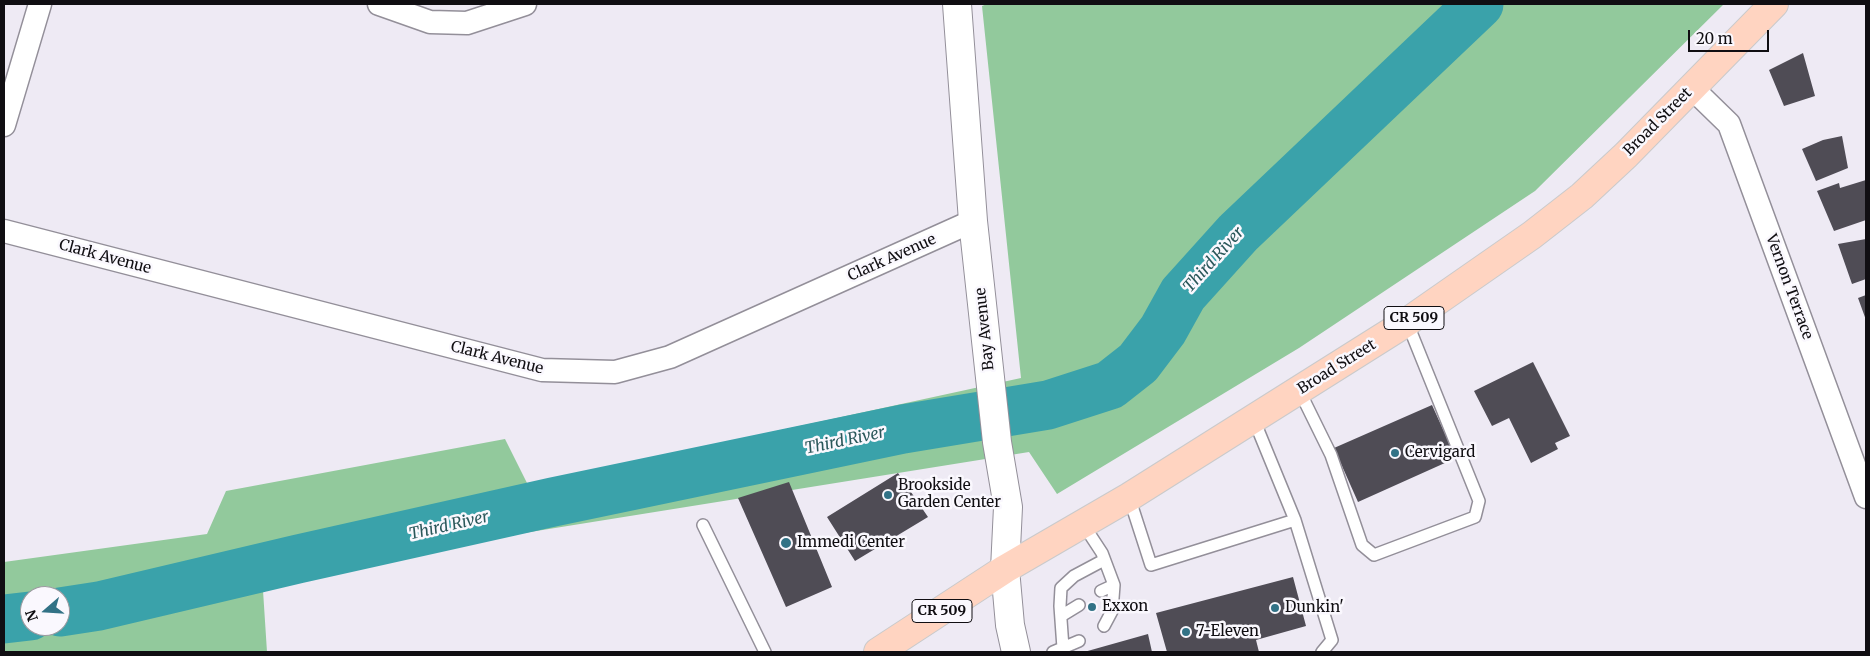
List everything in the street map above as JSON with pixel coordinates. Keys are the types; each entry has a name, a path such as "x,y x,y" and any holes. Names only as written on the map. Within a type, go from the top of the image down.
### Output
{"main road":[{"name":"Broad Street","path":"893,648 1006,569 1129,497 1407,322 1532,235 1582,196 1626,156 1774,4"}],"street":[{"path":"4,125 40,4"},
{"path":"379,4 430,22 467,23 525,4"},
{"name":"Bay Avenue","path":"957,4 973,221 997,442 1008,507 1006,569 1010,625 1016,652"},
{"name":"Vernon Terrace","path":"1692,88 1729,124 1866,497"},
{"name":"Clark Avenue","path":"4,231 542,370 615,372 670,357 973,221"}],"lane":[{"path":"1299,390 1331,455 1362,545 1374,556 1475,517 1480,501 1407,322"},
{"path":"1254,420 1295,520 1332,640 1322,652"},
{"path":"1129,497 1151,565 1295,520"},
{"path":"1082,524 1104,560 1114,585 1112,611 1104,626"},
{"path":"703,525 765,652"},
{"path":"1058,650 1061,588 1074,576 1104,560"},
{"path":"1101,591 1114,585"},
{"path":"1061,616 1079,605"},
{"path":"1058,650 1079,640"}],"green space":[{"path":"987,4 1724,4 1535,191 1299,348 1057,494 1029,452 262,575 267,652 4,652 4,562 207,534 226,491 505,439 528,485 1021,378 982,6"}],"building":[{"path":"1803,53 1815,96 1784,106 1769,70"},
{"path":"1842,136 1848,168 1816,181 1802,149 1823,140"},
{"path":"1866,180 1866,220 1834,231 1817,191 1839,183 1840,188"},
{"path":"1866,239 1866,279 1852,284 1838,244"},
{"path":"1866,295 1866,320 1858,298"},
{"path":"1533,362 1570,436 1555,443 1558,449 1531,463 1509,418 1492,426 1474,391"},
{"name":"Cervigard","path":"1432,405 1456,458 1358,502 1334,448"},
{"name":"Brookside Garden Center","path":"898,473 928,517 855,561 827,517"},
{"name":"Immedi Center","path":"789,482 832,587 786,607 738,498"},
{"path":"1293,577 1306,626 1256,640 1259,652 1167,652 1156,613"},
{"path":"1148,634 1152,652 1084,652"}],"waterway":[{"name":"Third River","path":"70,610 99,606 553,502 903,429 1048,405 1110,385 1138,363 1163,330 1183,294 1238,233 1479,4"},
{"name":"Third River","path":"4,619 20,617"}],"place":[{"name":"Cervigard","path":"1395,453"},
{"name":"Brookside Garden Center","path":"888,495"},
{"name":"Immedi Center","path":"786,543"},
{"name":"Exxon","path":"1092,607"},
{"name":"Dunkin'","path":"1275,608"},
{"name":"7-Eleven","path":"1186,632"}]}
